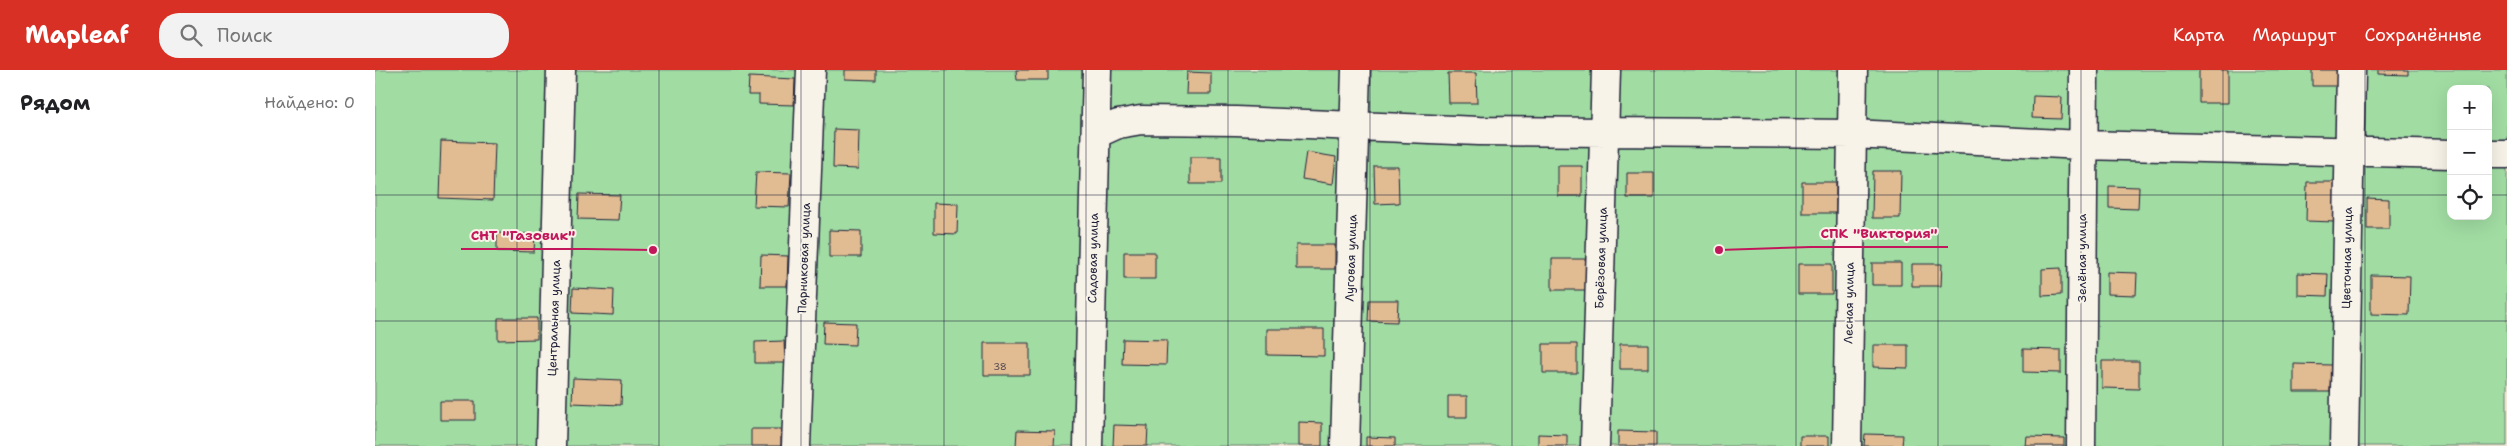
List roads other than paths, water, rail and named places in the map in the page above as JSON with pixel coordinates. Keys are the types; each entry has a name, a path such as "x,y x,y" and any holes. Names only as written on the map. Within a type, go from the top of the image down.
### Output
{"street":[{"name":"Центральная улица","path":"551,446 561,70"},
{"name":"Парниковая улица","path":"796,446 811,70"},
{"name":"Садовая улица","path":"1088,446 1097,70"},
{"name":"Луговая улица","path":"1345,446 1356,70"},
{"name":"Берёзовая улица","path":"1595,446 1606,70"},
{"name":"Лесная улица","path":"1847,446 1853,70"},
{"name":"Зелёная улица","path":"2081,446 2084,70"},
{"name":"Цветочная улица","path":"2344,446 2351,70"},
{"path":"1096,134 1118,124 1141,120 1236,120 1479,132 1852,134 2083,145 2447,154"},
{"path":"2492,154 2507,154"}],"place":[{"name":"СНТ \"Газовик\"","path":"653,250"},
{"name":"СПК \"Виктория\"","path":"1719,250"}]}
